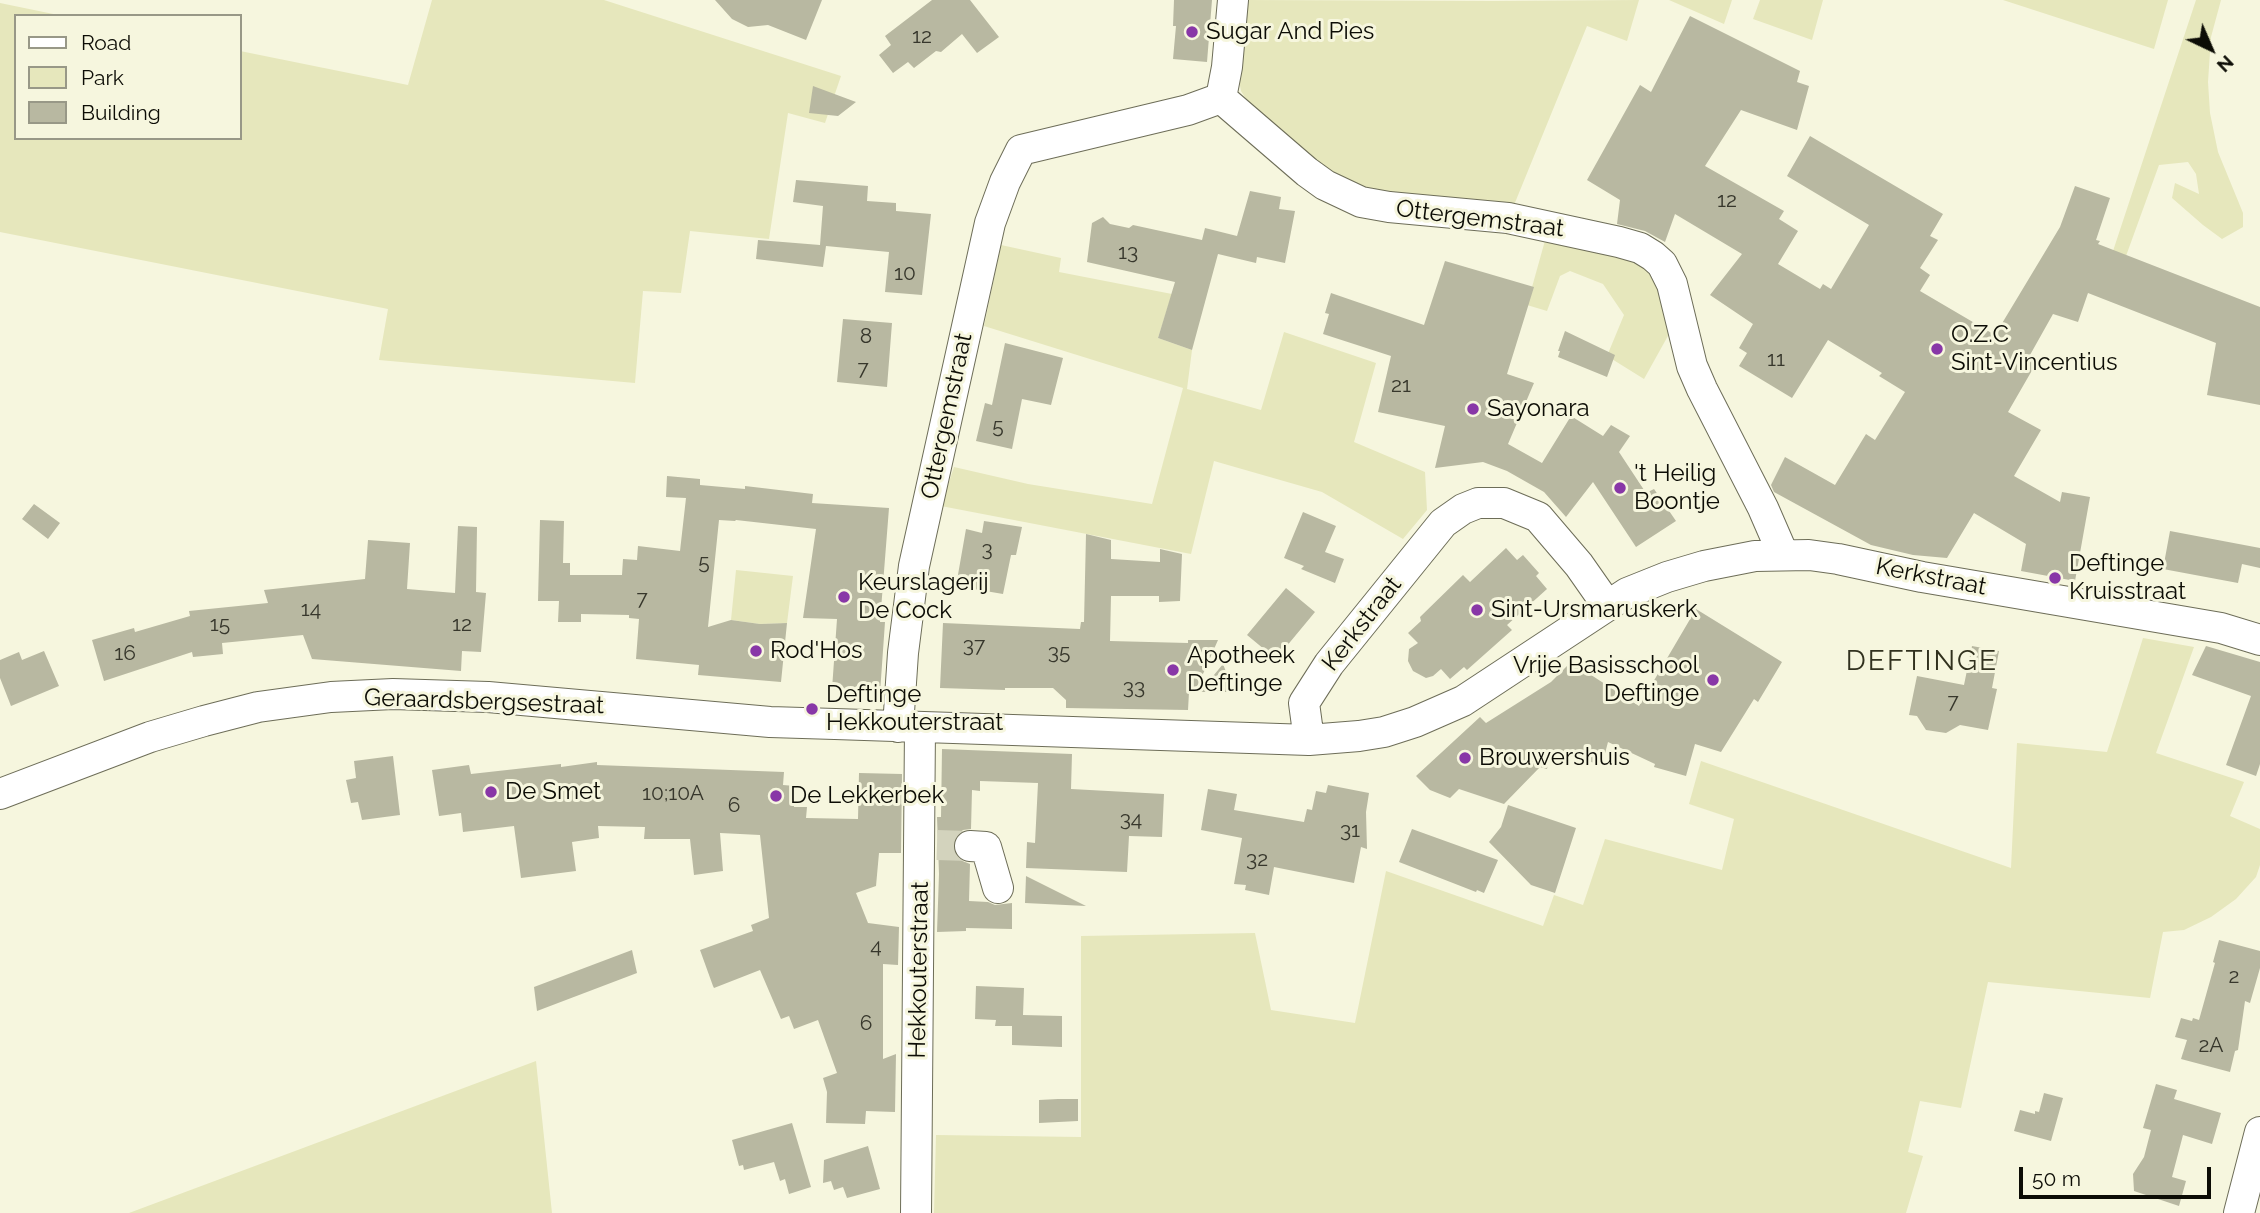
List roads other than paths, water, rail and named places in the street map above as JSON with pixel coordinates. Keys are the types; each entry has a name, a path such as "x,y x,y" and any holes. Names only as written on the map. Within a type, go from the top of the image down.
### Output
{"street":[{"path":"1221,98 1227,67 1233,0"},
{"name":"Ottergemstraat","path":"909,727 902,653 914,566 990,223 1005,182 1021,150 1188,110 1221,98 1307,172 1332,189 1361,202 1508,218 1619,242 1640,248 1653,256 1662,264 1672,284 1692,366 1702,389 1763,508 1783,554"},
{"name":"Kerkstraat","path":"1309,740 1304,704 1329,664 1443,523 1463,509 1478,503 1504,503 1538,517 1579,565 1607,605"},
{"name":"Kerkstraat","path":"909,727 1309,740 1384,732 1446,709 1489,686 1607,605 1648,584 1691,570 1755,556 1783,554 1838,559 1922,577 2221,628 2260,640"},
{"name":"Geraardsbergsestraat","path":"0,794 150,737 193,724 258,707 331,697 393,694 488,697 770,722 909,727"},
{"name":"Hekkouterstraat","path":"909,727 929,845 916,1213"},
{"path":"970,846 986,847 998,888"},
{"path":"2239,1213 2260,1132"}],"tunnel":[{"path":"937,845 970,846"}],"place":[{"name":"Sugar And Pies","path":"1192,32"},
{"name":"O.Z.C Sint-Vincentius","path":"1937,349"},
{"name":"Sayonara","path":"1473,409"},
{"name":"'t Heilig Boontje","path":"1620,488"},
{"name":"Deftinge Kruisstraat","path":"2055,578"},
{"name":"Keurslagerij De Cock","path":"844,597"},
{"name":"Sint-Ursmaruskerk","path":"1477,610"},
{"name":"Rod'Hos","path":"756,651"},
{"name":"Apotheek Deftinge","path":"1173,670"},
{"name":"Vrije Basisschool Deftinge","path":"1713,680"},
{"name":"Deftinge Hekkouterstraat","path":"812,709"},
{"name":"Brouwershuis","path":"1465,758"},
{"name":"De Smet","path":"491,792"},
{"name":"De Lekkerbek","path":"776,796"}],"district":[{"name":"DEFTINGE","path":"1922,662"}]}
